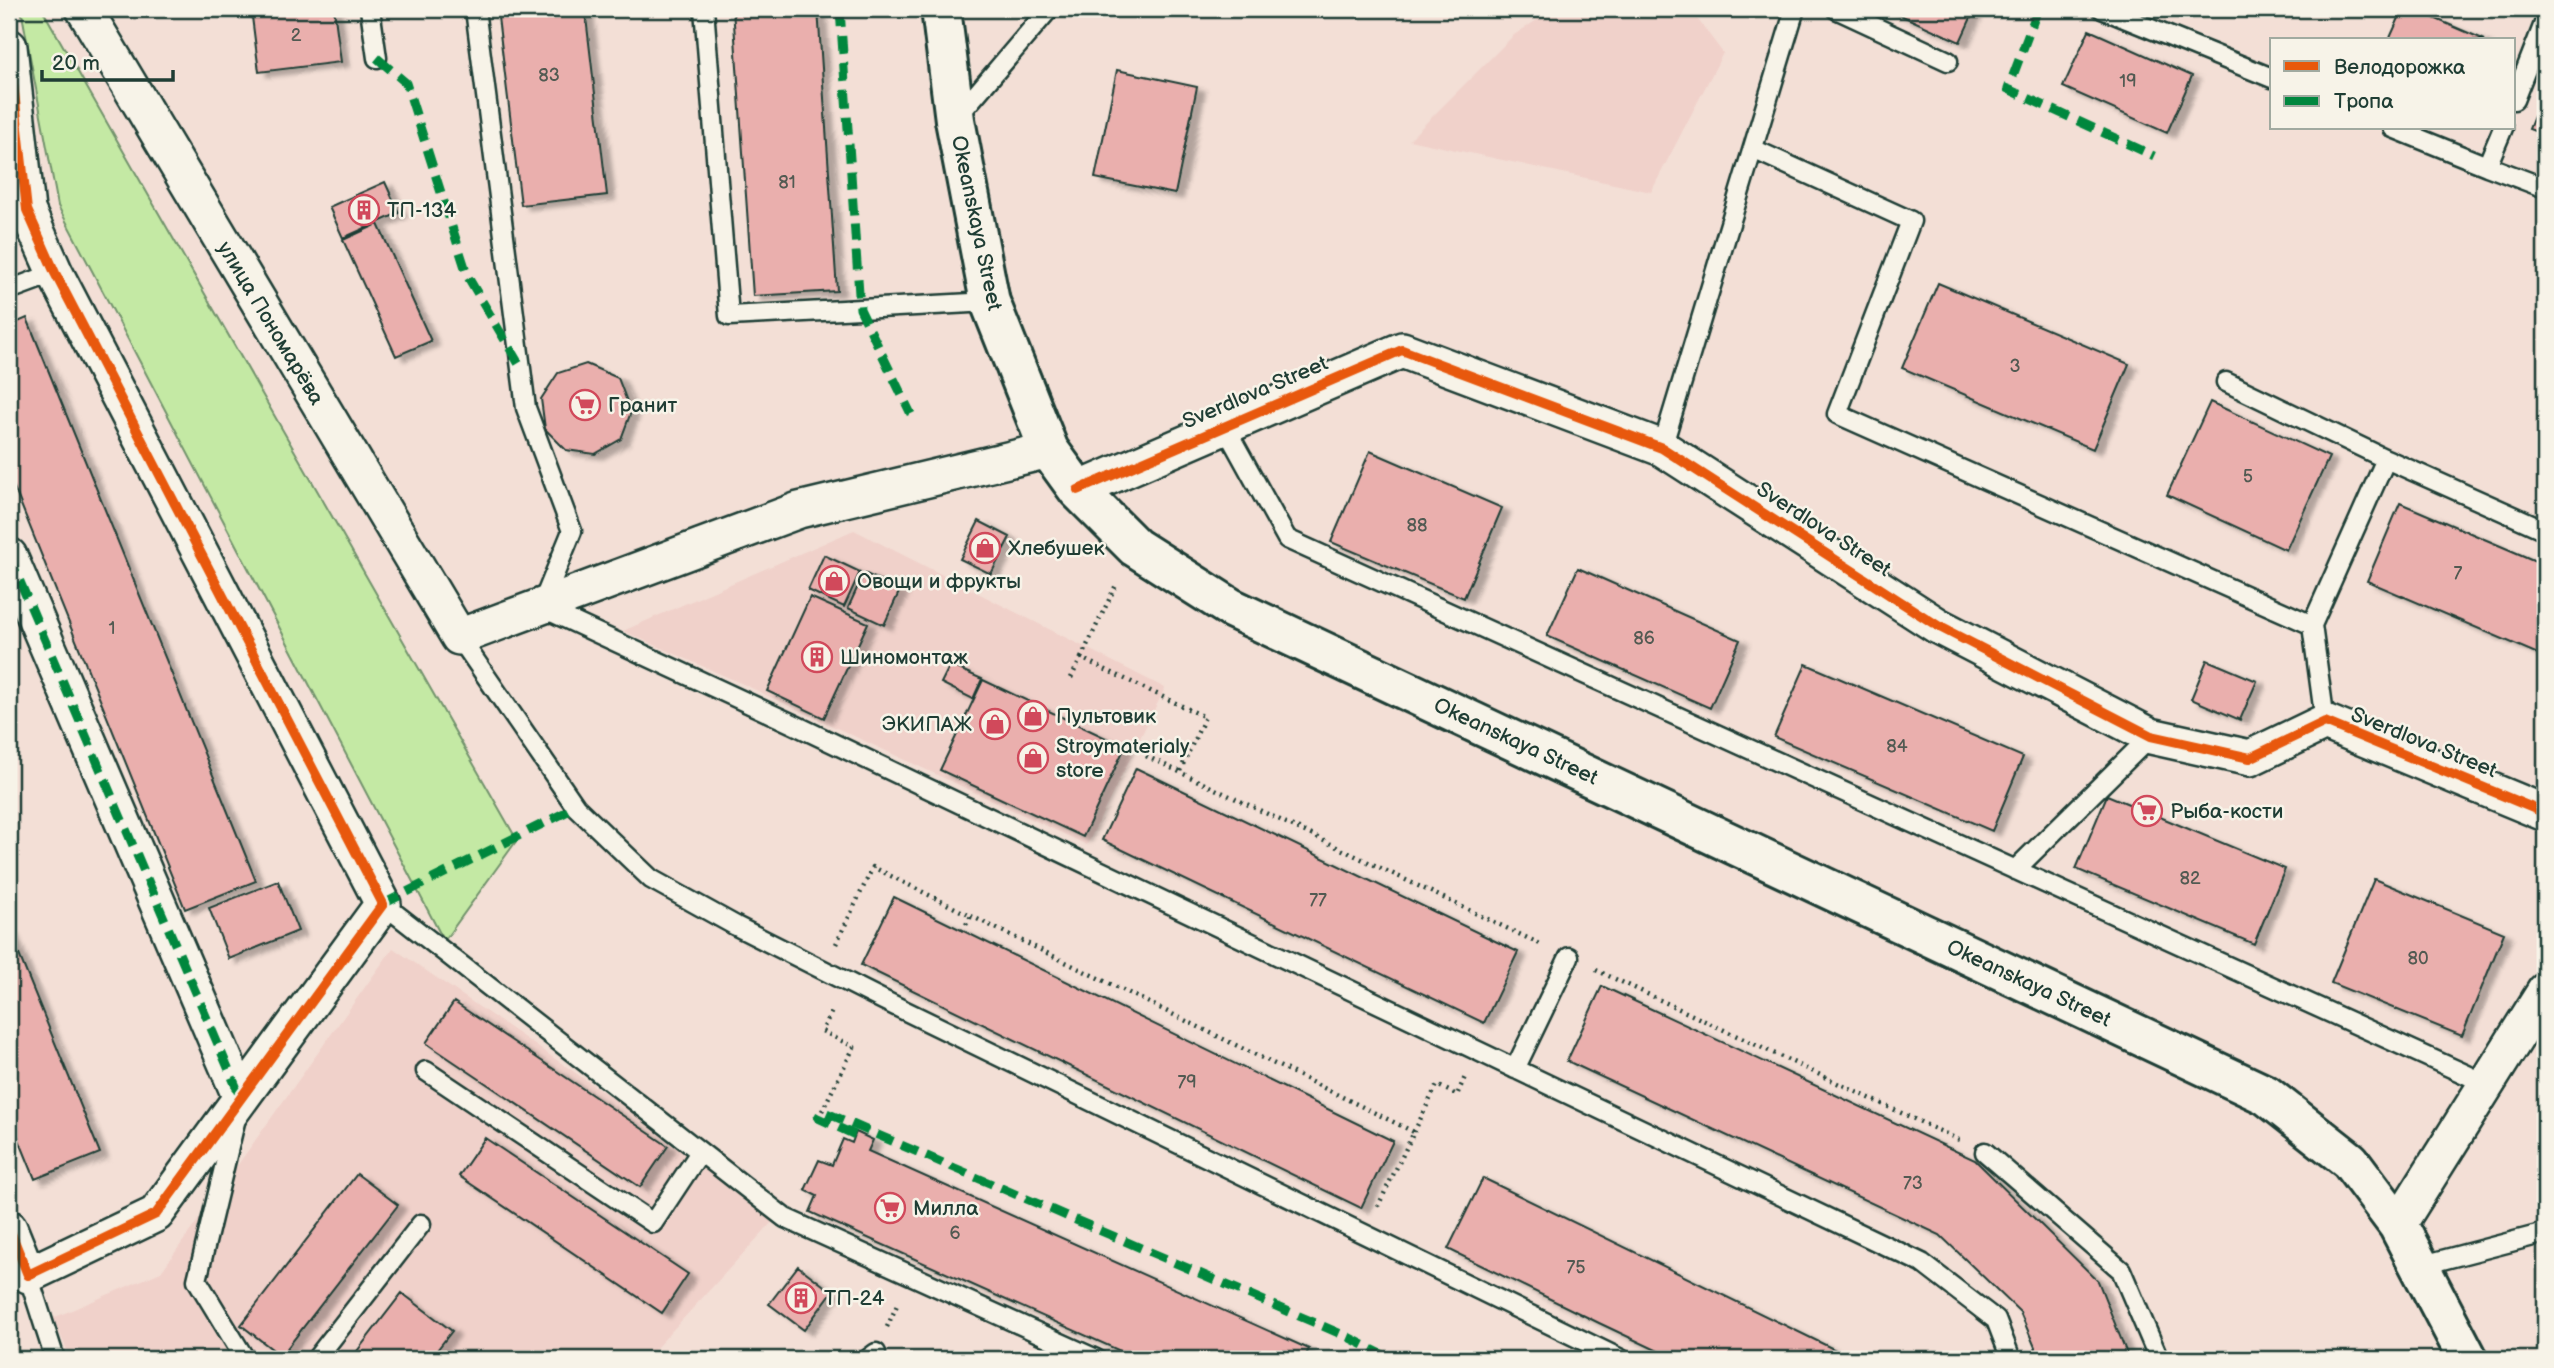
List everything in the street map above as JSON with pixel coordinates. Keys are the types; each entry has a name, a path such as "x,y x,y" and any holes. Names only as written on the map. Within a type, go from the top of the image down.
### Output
{"main road":[{"name":"Okeanskaya Street","path":"941,9 955,120 990,302 1049,450 1078,490 1135,547 1231,608 2266,1095 2350,1161 2398,1225 2468,1359"}],"street":[{"name":"улица Пономарёва","path":"84,9 459,637"},
{"path":"9,47 18,214 55,272 383,904 156,1214 28,1275 9,1228"},
{"name":"Sverdlova Street","path":"1078,490 1402,351 1662,448 1938,626 2151,736 2250,758 2325,722 2545,813"},
{"path":"459,637 799,510 1049,450"},
{"path":"9,556 241,1098"},
{"path":"2398,1225 2545,991"}],"lane":[{"path":"370,9 377,58"},
{"path":"475,9 526,408 572,531 541,607 793,724 1922,1263 1996,1320 2011,1359"},
{"path":"704,9 729,316 990,302"},
{"path":"955,120 1049,9"},
{"path":"1662,448 1795,9"},
{"path":"1836,9 1948,61"},
{"path":"2102,9 2270,77"},
{"path":"2516,95 2545,21"},
{"path":"2398,130 2545,188"},
{"path":"2487,166 2501,130"},
{"path":"1753,149 1911,221 1837,414 2312,625"},
{"path":"9,290 55,272"},
{"path":"2226,382 2386,459 2545,530"},
{"path":"1224,427 1287,539 2487,1084"},
{"path":"2325,722 2312,625 2386,459"},
{"path":"459,637 576,807 651,879 823,970 1621,1359"},
{"path":"2015,870 2151,736"},
{"path":"383,904 785,1217 1096,1359"},
{"path":"1515,1069 1569,957"},
{"path":"426,1071 653,1223 700,1152"},
{"path":"241,1098 197,1280 244,1359"},
{"path":"1985,1152 2121,1270 2159,1359"},
{"path":"316,1359 421,1224"},
{"path":"2419,1266 2545,1233"},
{"path":"28,1275 55,1359"}],"path":[{"path":"1071,678 1135,547"},
{"path":"1081,658 1205,717 1180,771"},
{"path":"1146,756 1985,1152"},
{"path":"823,970 873,867 1414,1132"},
{"path":"963,930 971,916"},
{"path":"822,1111 854,1047 822,1031 837,1002"},
{"path":"1364,1235 1437,1085 1457,1094 1478,1051"},
{"path":"872,1356 902,1293"}],"shaded area":[{"path":"1554,9 1690,9 1723,53 1651,192 1409,140 1514,35"},
{"path":"854,530 1165,688 1087,845 743,684 623,631"},
{"path":"393,948 672,1139 774,1220 646,1359 71,1359 53,1318 161,1272"}],"green space":[{"path":"21,9 42,9 517,840 444,941 58,206"}],"building":[{"path":"251,9 334,9 341,62 259,72"},
{"path":"497,9 585,9 607,195 521,205"},
{"path":"733,9 818,9 837,291 753,296"},
{"path":"1887,9 1975,9 1960,42"},
{"path":"2403,9 2413,9 2480,38 2390,38"},
{"path":"2089,30 2192,76 2167,133 2063,87"},
{"path":"1117,70 1197,87 1175,194 1095,178"},
{"path":"2545,89 2545,135 2529,129"},
{"name":"ТП-134","path":"385,182 399,213 343,238 329,207"},
{"path":"378,224 431,341 396,356 343,240"},
{"path":"1938,283 2129,364 2093,449 1902,368"},
{"path":"27,318 256,881 185,909 9,475 9,326"},
{"name":"Гранит","path":"586,364 618,378 631,412 621,439 595,454 566,450 545,429 541,399 558,373"},
{"path":"2210,402 2329,457 2286,550 2167,495"},
{"path":"1370,451 1502,508 1464,598 1331,542"},
{"path":"2400,503 2545,565 2545,657 2367,581"},
{"name":"Хлебушек","path":"979,521 1010,537 991,574 960,559"},
{"name":"Овощи и фрукты","path":"824,555 860,572 844,607 808,590"},
{"path":"1578,568 1740,640 1710,708 1547,636"},
{"path":"864,573 900,590 884,625 848,608"},
{"name":"Шиномонтаж","path":"810,597 868,623 824,718 767,691"},
{"path":"2207,660 2257,681 2240,720 2191,699"},
{"path":"1806,664 2023,757 1992,831 1774,737"},
{"path":"950,665 982,679 973,699 941,683"},
{"name":"Stroymaterialy store","path":"983,680 1125,747 1083,837 940,770"},
{"path":"1136,768 1518,952 1484,1023 1102,840"},
{"path":"2107,795 2285,869 2254,944 2076,869"},
{"path":"2374,879 2504,933 2462,1036 2331,983"},
{"path":"278,881 298,931 229,959 209,908"},
{"path":"894,897 1393,1141 1361,1208 861,965"},
{"path":"9,930 100,1153 35,1179 9,1115"},
{"path":"1602,986 1975,1160 2098,1281 2129,1359 2040,1359 2020,1312 1940,1235 1567,1061"},
{"path":"454,1002 668,1146 640,1187 426,1043"},
{"path":"856,1132 873,1140 868,1151 1309,1349 1304,1359 1138,1359 810,1212 817,1196 805,1190 819,1160 832,1165 843,1139 852,1143"},
{"path":"485,1138 688,1274 662,1313 459,1176"},
{"path":"357,1174 398,1205 281,1356 241,1325"},
{"path":"1483,1178 1854,1359 1675,1359 1599,1323 1448,1249"},
{"name":"ТП-24","path":"798,1266 832,1292 804,1330 769,1304"},
{"path":"402,1293 452,1331 430,1359 351,1359"}],"marked path":[{"path":"840,9 860,309 911,414"},
{"path":"2038,9 2008,89 2154,156"},
{"path":"377,58 406,83 468,277 520,366"},
{"path":"9,556 241,1098"},
{"path":"383,904 576,807"},
{"path":"855,1135 818,1118 822,1111 1348,1337 1391,1359"}],"cycle path":[{"path":"9,47 27,210 55,273 383,904 156,1214 28,1275 9,1228"},
{"path":"1078,490 1402,350 1662,448 1938,626 2151,736 2250,758 2325,722 2545,813"}],"place":[{"name":"ТП-134","path":"364,210"},
{"name":"Гранит","path":"585,405"},
{"name":"Хлебушек","path":"985,548"},
{"name":"Овощи и фрукты","path":"834,581"},
{"name":"Шиномонтаж","path":"817,657"},
{"name":"Пультовик","path":"1033,716"},
{"name":"ЭКИПАЖ","path":"995,724"},
{"name":"Stroymaterialy store","path":"1033,758"},
{"name":"Рыба-кости","path":"2147,811"},
{"name":"Милла","path":"890,1208"},
{"name":"ТП-24","path":"801,1298"}]}
